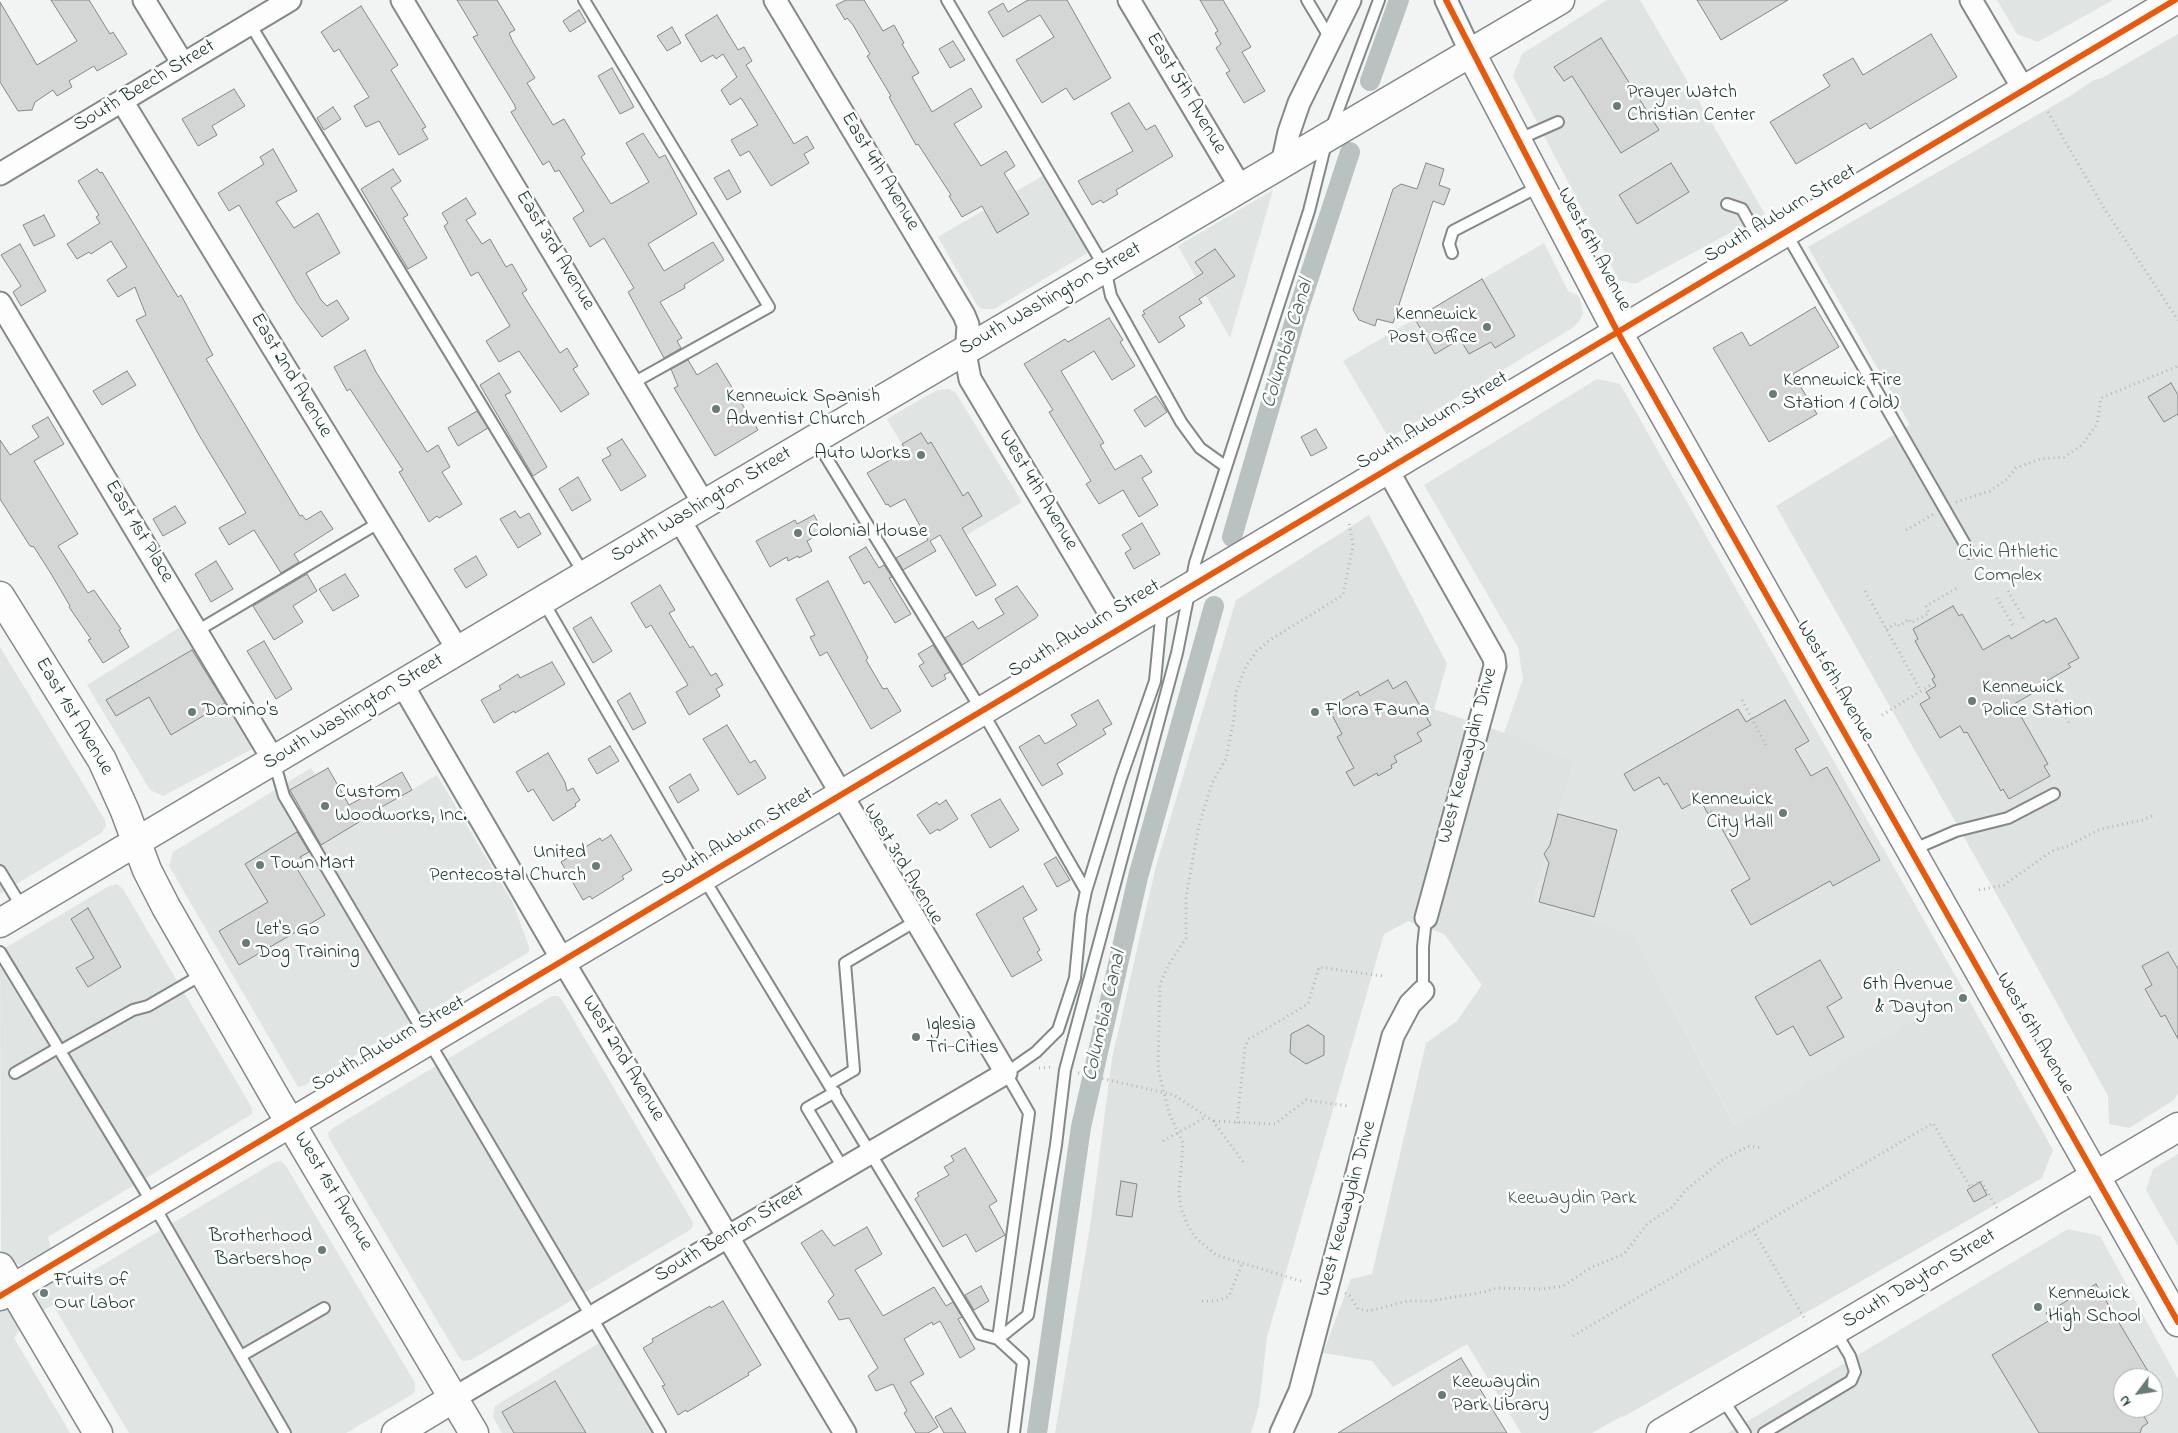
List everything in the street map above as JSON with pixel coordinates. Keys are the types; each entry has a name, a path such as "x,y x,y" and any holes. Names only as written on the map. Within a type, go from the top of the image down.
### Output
{"street":[{"path":"144,0 183,64"},
{"name":"South Beech Street","path":"1,170 122,101 290,0"},
{"name":"East 3rd Avenue","path":"402,0 704,504"},
{"name":"East 4th Avenue","path":"775,0 964,315 968,325 968,348"},
{"name":"East 5th Avenue","path":"1129,0 1242,188"},
{"path":"1282,164 1289,132 1299,104 1350,0"},
{"path":"1446,0 1472,53"},
{"name":"South Washington Street","path":"0,923 704,504 1560,0"},
{"path":"1971,0 2024,90"},
{"name":"South Auburn Street","path":"4,1284 153,1204 429,1041 2175,0"},
{"name":"West 6th Avenue","path":"1472,53 1617,331 2178,1322"},
{"name":"East 2nd Avenue","path":"122,101 458,650"},
{"name":"East 1st Place","path":"0,303 274,761"},
{"name":"West 4th Avenue","path":"968,348 967,368 970,379 1119,629"},
{"name":"West Keewaydin Drive","path":"1387,469 1494,658 1495,666 1426,918"},
{"name":"West 3rd Avenue","path":"679,519 1006,1073"},
{"name":"East 1st Avenue","path":"0,596 102,760 137,843"},
{"name":"West 2nd Avenue","path":"402,684 564,961 845,1433"},
{"name":"West 1st Avenue","path":"137,843 157,890 204,973 474,1433"},
{"name":"West Keewaydin Drive","path":"1281,1433 1300,1391 1394,1036 1405,1012 1423,991"},
{"name":"South Benton Street","path":"454,1398 1006,1073"},
{"name":"South Dayton Street","path":"1661,1433 2178,1127"},
{"path":"4,1284 98,1433"},
{"path":"396,1433 454,1398"}],"lane":[{"path":"584,0 769,307 633,383"},
{"path":"947,0 1105,268 1110,296 1182,422 1200,448 1225,466"},
{"path":"1307,0 1331,40"},
{"path":"998,1339 1028,1315 1069,1071 1177,653 1195,563 1309,211 1328,137 1379,0"},
{"path":"250,24 584,575"},
{"path":"1517,140 1558,122"},
{"path":"1452,253 1449,244 1453,231 1541,186"},
{"path":"1728,204 1742,209 1762,245"},
{"path":"1785,231 1970,553"},
{"path":"815,439 982,711 1086,891"},
{"path":"197,631 380,522"},
{"path":"543,600 703,877 980,1334 998,1339 1023,1362 1014,1433"},
{"path":"998,1339 1029,1113 1006,1073 1036,1052 1058,1030 1075,978 1081,915 1086,891 1121,778 1155,681 1162,603"},
{"path":"274,761 284,796 660,1433"},
{"path":"1912,851 1956,831 2008,818 2054,794"},
{"path":"0,871 23,910"},
{"path":"1423,991 1423,947 1426,918"},
{"path":"843,1168 807,1108 854,1070 845,963 916,920"},
{"path":"0,952 153,1204 285,1433"},
{"path":"15,1074 133,1010 148,1006 204,973"},
{"path":"241,1356 324,1308"},
{"path":"1764,1433 1851,1381 1856,1372 1850,1356 1834,1330"},
{"path":"1722,1397 1745,1433"}],"path":[{"path":"2048,112 2104,208 2178,320"},
{"path":"1956,502 1972,495 1990,491 2007,480 2016,468 2040,459 2064,457 2082,445 2097,424 2101,398 2178,366"},
{"path":"1906,530 1934,514"},
{"path":"1301,1281 1216,1255 1206,1248 1187,1224 1180,1208 1179,1193 1184,1152 1179,1130 1170,1113 1163,1093 1158,1070 1160,984 1169,964 1186,938 1186,897 1199,825 1212,782 1226,759 1234,719 1236,692 1246,666 1257,650 1270,640 1343,595 1353,545 1349,524"},
{"path":"1886,629 1897,622 1899,626 1909,620 1911,623 1929,613 1926,606 1959,588"},
{"path":"1865,591 1920,692"},
{"path":"2008,591 2025,621"},
{"path":"1997,598 2014,627"},
{"path":"1882,715 1934,683"},
{"path":"1742,700 1767,747"},
{"path":"2056,700 2071,726"},
{"path":"1979,890 2004,885 2052,851 2068,846 2100,828 2143,820 2154,815"},
{"path":"1237,1122 1245,1047 1249,1040 1308,1004 1319,967 1382,976"},
{"path":"1006,1073 1052,1066 1174,1095 1213,1122 1244,1163"},
{"path":"1213,1122 1275,1124 1306,1100 1348,1106"},
{"path":"1164,1141 1179,1130 1207,1117"},
{"path":"1573,1336 1933,1123 1970,1187 1981,1181 1998,1208"},
{"path":"1340,1291 1350,1296 1358,1309 1362,1311 1384,1309 1408,1301 1432,1301 1484,1292 1496,1288 1542,1289 1563,1286 1592,1267 1624,1254 1647,1224 1671,1208 1686,1190 1721,1161 1748,1146 1762,1148"},
{"path":"1753,1230 1806,1321"},
{"path":"1202,1301 1216,1301 1228,1296 1242,1264"}],"shaded area":[{"path":"1607,0 1640,0 1765,214 1635,284 1619,280 1513,76 1522,54"},
{"path":"1997,0 2113,0 2038,42 2017,34"},
{"path":"1044,175 1089,252 994,309 982,309 977,305 938,237"},
{"path":"1273,190 1230,338 1178,246"},
{"path":"1544,243 1568,291 1579,296 1583,313 1579,322 1571,329 1389,438 1343,361"},
{"path":"1597,379 1620,384 1964,991 1736,1127 1633,934 1533,901 1574,762 1504,733 1523,679 1518,647 1424,485"},
{"path":"949,389 956,393 1022,502 958,540 887,419 937,390"},
{"path":"185,624 258,746 163,796 150,790 87,685"},
{"path":"0,647 105,820 106,826 101,833 0,894"},
{"path":"311,768 346,828 437,775 513,903 529,947 529,952 303,1086 298,1087 169,866 173,852"},
{"path":"117,884 123,889 252,1108 252,1114 48,1237 51,1250 28,1265 12,1264 1,1250 0,951 109,886"},
{"path":"552,996 558,996 562,1000 692,1221 693,1226 690,1230 471,1360 463,1361 458,1356 329,1138 328,1133 333,1128"},
{"name":"Kennewick High School","path":"2178,1154 2178,1246 2146,1190 2153,1169"},
{"path":"281,1161 286,1166 415,1383 413,1394 346,1433 129,1433 53,1305 39,1312 32,1297 35,1290 62,1270 82,1277 275,1162"},
{"name":"Kennewick High School","path":"2068,1229 2100,1236 2178,1379 2178,1433 1728,1433"},
{"path":"8,1309 14,1313 21,1324 14,1338 70,1433 0,1433 0,1310"},
{"path":"609,1337 667,1433 502,1433 493,1417 495,1406"}],"green space":[{"name":"Civic Athletic Complex","path":"2178,34 2178,1093 2174,1100 2129,1128 2109,1124 2108,1096 2010,918 1776,506 1910,425 1808,247 2070,96 2094,80 2102,78"},
{"name":"Keewaydin Park","path":"1369,515 1447,664 1434,709 1516,737 1574,762 1533,901 1633,934 1735,1126 1964,991 2053,1150 2042,1178 1623,1417 1592,1433 1521,1433 1467,1344 1393,1387 1372,1361 1323,1353 1351,1279 1372,1274 1426,1043 1457,1021 1482,985 1444,934 1408,921 1384,934 1267,1337 1259,1406 1251,1433 1055,1433 1090,1227 1112,1059 1156,866 1236,600"}],"building":[{"path":"51,0 89,0 110,34 113,32 127,54 97,71 94,66 69,81 72,87 57,96 53,90 35,102 32,110 18,111 0,82 0,2 37,65 77,41"},
{"path":"457,0 497,0 515,30 509,33 513,42 535,78 527,83 553,125 564,119 585,154 581,157 611,204 649,182 626,143 643,133 659,158 665,155 697,214 648,244 664,271 713,242 724,260 684,285 685,288 660,302 682,338 677,341 681,348 664,358 628,292 634,288 604,238 590,247 573,218 584,211 559,170 555,172 549,161 543,165 520,127 511,112 516,109 514,104 473,37 478,35"},
{"path":"846,0 864,0 883,31 894,25 904,43 902,44 919,73 912,77 932,112 971,88 982,107 954,124 981,166 1006,151 1015,166 1004,173 1029,214 997,233 982,206 962,217 949,196 951,195 918,144 916,145 889,97 891,96 867,56 870,54 853,25 847,18 845,20 836,5"},
{"path":"1028,0 1067,0 1111,78 1074,100 1066,88 1042,103 1016,60 1054,37 1040,15 1003,37 988,12 1003,3 1008,12"},
{"path":"1200,0 1223,0 1251,47 1242,52 1265,91 1244,103 1226,73 1230,71 1216,48 1221,44 1215,33 1218,31"},
{"path":"1697,0 1788,0 1721,40"},
{"path":"361,6 398,65 391,70 426,127 422,129 428,139 399,155 379,121 366,127 354,106 369,97 339,49 334,52 321,32"},
{"path":"579,10 586,22 570,32 563,21"},
{"path":"717,15 738,50 744,47 752,61 746,65 794,144 807,136 814,148 804,154 809,163 771,186 749,151 740,156 731,140 758,125 741,98 730,105 721,90 737,77 723,54 716,59 713,55 701,62 685,35"},
{"path":"672,27 681,43 667,51 657,36"},
{"path":"1931,34 1957,77 1870,129 1866,123 1796,164 1770,122 1830,86 1823,75 1853,58 1863,75"},
{"name":"Prayer Watch Christian Center","path":"1601,38 1659,130 1621,153 1572,76 1564,81 1554,67"},
{"path":"953,41 965,60 950,68 939,49"},
{"path":"612,68 634,107 620,114 598,76"},
{"path":"234,89 245,106 212,126 217,135 198,146 182,119"},
{"path":"1129,103 1146,130 1155,125 1173,156 1116,190 1118,194 1103,203 1101,200 1092,205 1078,181 1133,151 1111,113"},
{"path":"333,107 341,119 324,130 317,118"},
{"path":"273,149 297,191 276,202 294,228 318,213 340,253 306,273 321,300 327,306 337,300 349,319 322,337 297,303 239,205 229,211 218,193 264,164 260,157"},
{"path":"1426,163 1444,169 1439,185 1450,189 1444,205 1433,201 1393,323 1377,319 1375,326 1359,320 1353,310 1393,189 1401,184 1417,189"},
{"path":"1671,163 1689,192 1637,224 1619,195"},
{"path":"97,169 100,173 102,172 178,297 181,295 213,355 206,359 300,516 302,515 306,520 321,511 333,529 294,554 299,562 281,573 254,530 229,545 219,528 246,513 199,435 136,320 146,315 135,287 118,297 107,280 127,267 111,241 91,254 89,252 77,259 67,244 100,223 96,217 99,215 78,181"},
{"path":"393,169 401,181 391,188 408,215 403,218 427,258 408,269 361,189"},
{"path":"729,170 741,192 727,200 714,178"},
{"path":"466,198 476,214 466,220 482,244 490,239 506,267 512,264 527,290 522,293 560,353 567,348 578,366 573,369 589,394 561,412 519,351 499,362 486,341 510,326 478,272 471,276 444,226 448,223 442,213"},
{"path":"44,215 55,236 34,246 23,225"},
{"path":"20,244 46,291 21,306 13,292 21,286 1,255"},
{"path":"1215,249 1235,276 1199,299 1202,303 1179,317 1185,326 1159,343 1142,315 1145,314 1143,311 1203,273 1195,262"},
{"path":"1482,279 1515,336 1495,348 1491,342 1469,354 1460,339 1435,354 1415,319"},
{"name":"Kennewick Fire Station 1 (old)","path":"1815,307 1839,347 1793,374 1817,414 1769,442 1713,348 1742,332 1750,346"},
{"path":"1109,318 1123,340 1120,342 1135,366 1112,380 1094,351 1061,371 1104,443 1100,445 1115,470 1141,455 1152,472 1142,478 1158,505 1139,517 1123,490 1099,504 1086,484 1091,481 1049,412 1053,410 1024,364 1065,339 1068,342"},
{"path":"365,350 376,372 427,452 438,445 450,467 442,472 462,504 439,518 437,516 429,522 399,472 403,470 350,389 347,391 334,367"},
{"name":"Kennewick Spanish Adventist Church","path":"688,360 697,375 717,363 758,430 715,456 674,388 678,386 671,369"},
{"path":"127,371 136,385 102,405 93,391"},
{"path":"499,373 511,392 505,395 547,467 533,476 480,385"},
{"path":"2171,383 2178,395 2178,414 2164,422 2148,397"},
{"path":"1156,396 1167,412 1145,427 1134,410"},
{"path":"477,411 488,428 458,446 448,428"},
{"path":"48,417 64,444 34,461 78,534 58,546 88,593 94,590 121,629 119,630 129,647 103,663 88,640 91,639 69,607 50,572 34,547 30,546 0,499 0,440 10,455 39,437 32,426"},
{"path":"1316,429 1327,448 1311,456 1301,437"},
{"path":"921,433 928,444 931,442 963,496 968,492 982,516 962,528 996,585 976,596 940,535 930,541 936,551 903,570 896,558 928,540 905,499 890,507 888,504 886,505 867,473 906,451 902,444"},
{"path":"622,439 646,476 621,491 602,460 611,455 607,448"},
{"path":"578,477 591,500 572,511 559,489"},
{"path":"175,506 186,523 163,536 153,519"},
{"path":"515,511 520,518 529,513 541,534 518,548 500,519"},
{"name":"Colonial House","path":"814,515 823,532 807,541 812,551 788,561 787,557 770,567 756,541 795,520 797,524"},
{"path":"1142,523 1160,554 1134,569 1125,553 1131,549 1122,535"},
{"path":"866,547 879,568 884,565 892,577 889,578 911,614 895,623 869,581 864,584 849,557"},
{"path":"476,556 487,575 466,588 454,569"},
{"path":"216,561 233,589 211,602 195,574"},
{"path":"307,574 317,591 293,606 303,622 274,640 253,606"},
{"path":"345,574 359,596 333,611 319,589"},
{"path":"828,581 868,658 866,660 883,689 887,688 901,711 871,729 827,652 820,656 810,637 815,635 796,599"},
{"path":"660,585 675,610 669,613 690,648 693,646 711,676 716,673 723,685 716,689 720,696 689,715 676,692 688,685 651,625 646,628 631,603"},
{"path":"1017,586 1038,615 1036,618 962,665 945,638 973,621 978,629 1004,614 995,599"},
{"name":"Kennewick Police Station","path":"1953,606 1959,616 1962,614 1983,650 2009,635 2011,639 2044,620 2046,623 2056,618 2079,658 2068,664 2071,667 2038,686 2040,689 2014,704 2048,764 2044,766 2050,776 2009,799 2003,789 2001,791 1967,732 1964,733 1960,726 1940,738 1920,704 1930,698 1926,692 1936,686 1932,679 1935,677 1915,641 1918,639 1913,629"},
{"path":"591,617 612,651 593,663 573,628"},
{"path":"264,641 292,689 276,699 247,651"},
{"path":"933,645 950,672 944,675 946,679 932,687 919,666 924,663 918,654"},
{"path":"192,650 225,703 171,735 149,697 116,716 106,700"},
{"path":"552,662 565,684 494,723 481,700 501,689 499,686 518,674 520,678"},
{"path":"1388,680 1393,689 1406,681 1431,725 1417,733 1422,741 1394,756 1397,762 1391,765 1392,768 1378,776 1377,773 1354,786 1346,772 1354,768 1337,737 1342,734 1331,713 1335,711 1333,706 1358,691 1360,696"},
{"path":"630,693 646,723 633,730 617,701"},
{"path":"1098,700 1112,724 1103,729 1106,734 1057,764 1063,774 1042,786 1019,747 1039,735 1045,744 1077,725 1071,715"},
{"name":"Kennewick City Hall","path":"1785,700 1809,741 1795,749 1811,776 1827,767 1880,860 1833,886 1830,881 1751,925 1731,890 1750,879 1712,811 1708,814 1700,799 1682,809 1667,783 1664,785 1659,777 1634,791 1624,774 1738,709 1746,722"},
{"path":"727,725 750,763 755,760 766,778 738,795 703,739"},
{"path":"610,746 619,761 597,774 588,759"},
{"path":"548,753 565,782 567,791 573,788 580,800 575,804 576,806 553,821 533,789 528,792 516,772"},
{"name":"Custom Woodworks, Inc.","path":"328,768 349,805 375,791 374,788 402,772 412,790 358,820 359,822 321,845 290,790"},
{"path":"690,774 699,790 678,803 669,787"},
{"path":"1000,799 1019,830 990,848 971,815"},
{"path":"946,800 958,819 939,831 938,829 930,834 917,815 937,802 939,805"},
{"path":"1558,814 1617,830 1594,917 1539,902 1549,863 1544,854 1550,845"},
{"path":"297,832 309,852 300,857 304,862 296,867 325,915 239,965 219,931 268,902 245,864"},
{"name":"United Pentecostal Church","path":"611,835 632,870 622,876 624,879 592,899 590,896 583,900 561,862 600,838 602,841"},
{"path":"1056,857 1070,880 1057,887 1044,864"},
{"path":"1023,886 1037,910 1023,918 1040,950 1037,952 1042,960 1012,977 976,914"},
{"path":"88,908 121,967 88,987 76,968 94,958 71,919"},
{"path":"2168,952 2178,969 2178,1039 2165,1015 2161,1017 2145,989 2152,985 2142,966"},
{"path":"1820,960 1842,998 1827,1007 1844,1037 1810,1056 1793,1026 1777,1035 1755,997"},
{"path":"1308,1025 1324,1036 1324,1055 1306,1064 1290,1053 1291,1034"},
{"path":"965,1148 997,1201 989,1206 1005,1235 976,1252 966,1234 943,1247 915,1199 919,1196 917,1193 949,1175 944,1167 954,1161 951,1156"},
{"path":"1121,1181 1137,1184 1132,1217 1116,1215"},
{"path":"1980,1182 1987,1195 1974,1202 1967,1190"},
{"path":"867,1227 882,1254 855,1270 883,1316 934,1287 946,1306 953,1302 962,1317 958,1319 975,1349 960,1358 940,1321 933,1325 932,1322 904,1339 924,1374 910,1382 938,1427 928,1433 916,1433 904,1413 907,1411 893,1384 876,1391 868,1376 878,1368 849,1318 839,1320 828,1301 834,1295 801,1243 822,1230 834,1246"},
{"name":"Kennewick High School","path":"2096,1284 2146,1368 2113,1368 2113,1418 2145,1418 2148,1423 2142,1427 2140,1433 2039,1433 1992,1355 2050,1320 2046,1313"},
{"path":"981,1286 989,1301 974,1310 965,1295"},
{"path":"723,1301 761,1365 748,1373 749,1375 687,1412 686,1410 678,1415 662,1386 665,1385 643,1348 653,1342 652,1339 710,1306 711,1308"},
{"name":"Keewaydin Park Library","path":"1461,1358 1507,1433 1338,1433"},
{"path":"555,1381 586,1433 514,1433 502,1412"},
{"path":"951,1408 966,1433 944,1433 935,1417"}],"waterway":[{"name":"Columbia Canal","path":"1370,81 1399,0"},
{"name":"Columbia Canal","path":"1232,537 1295,320 1350,152"},
{"name":"Columbia Canal","path":"1037,1433 1081,1127 1138,877 1214,606"}],"cycle path":[{"path":"1446,0 1617,331 2178,1322"},
{"path":"0,1296 2175,0"}],"place":[{"name":"Prayer Watch Christian Center","path":"1617,106"},
{"name":"Kennewick Post Office","path":"1487,327"},
{"name":"Kennewick Fire Station 1 (old)","path":"1773,394"},
{"name":"Kennewick Spanish Adventist Church","path":"716,409"},
{"name":"Auto Works","path":"921,455"},
{"name":"Colonial House","path":"798,533"},
{"name":"Kennewick Police Station","path":"1972,701"},
{"name":"Domino's","path":"192,712"},
{"name":"Flora Fauna","path":"1315,712"},
{"name":"Custom Woodworks, Inc.","path":"325,806"},
{"name":"Kennewick City Hall","path":"1783,813"},
{"name":"Town Mart","path":"260,865"},
{"name":"United Pentecostal Church","path":"596,866"},
{"name":"Let's Go Dog Training","path":"246,943"},
{"name":"6th Avenue & Dayton","path":"1963,998"},
{"name":"Iglesia Tri-Cities","path":"916,1037"},
{"name":"Brotherhood Barbershop","path":"322,1250"},
{"name":"Fruits of Our Labor","path":"44,1293"},
{"name":"Kennewick High School","path":"2038,1307"},
{"name":"Keewaydin Park Library","path":"1442,1395"}]}
